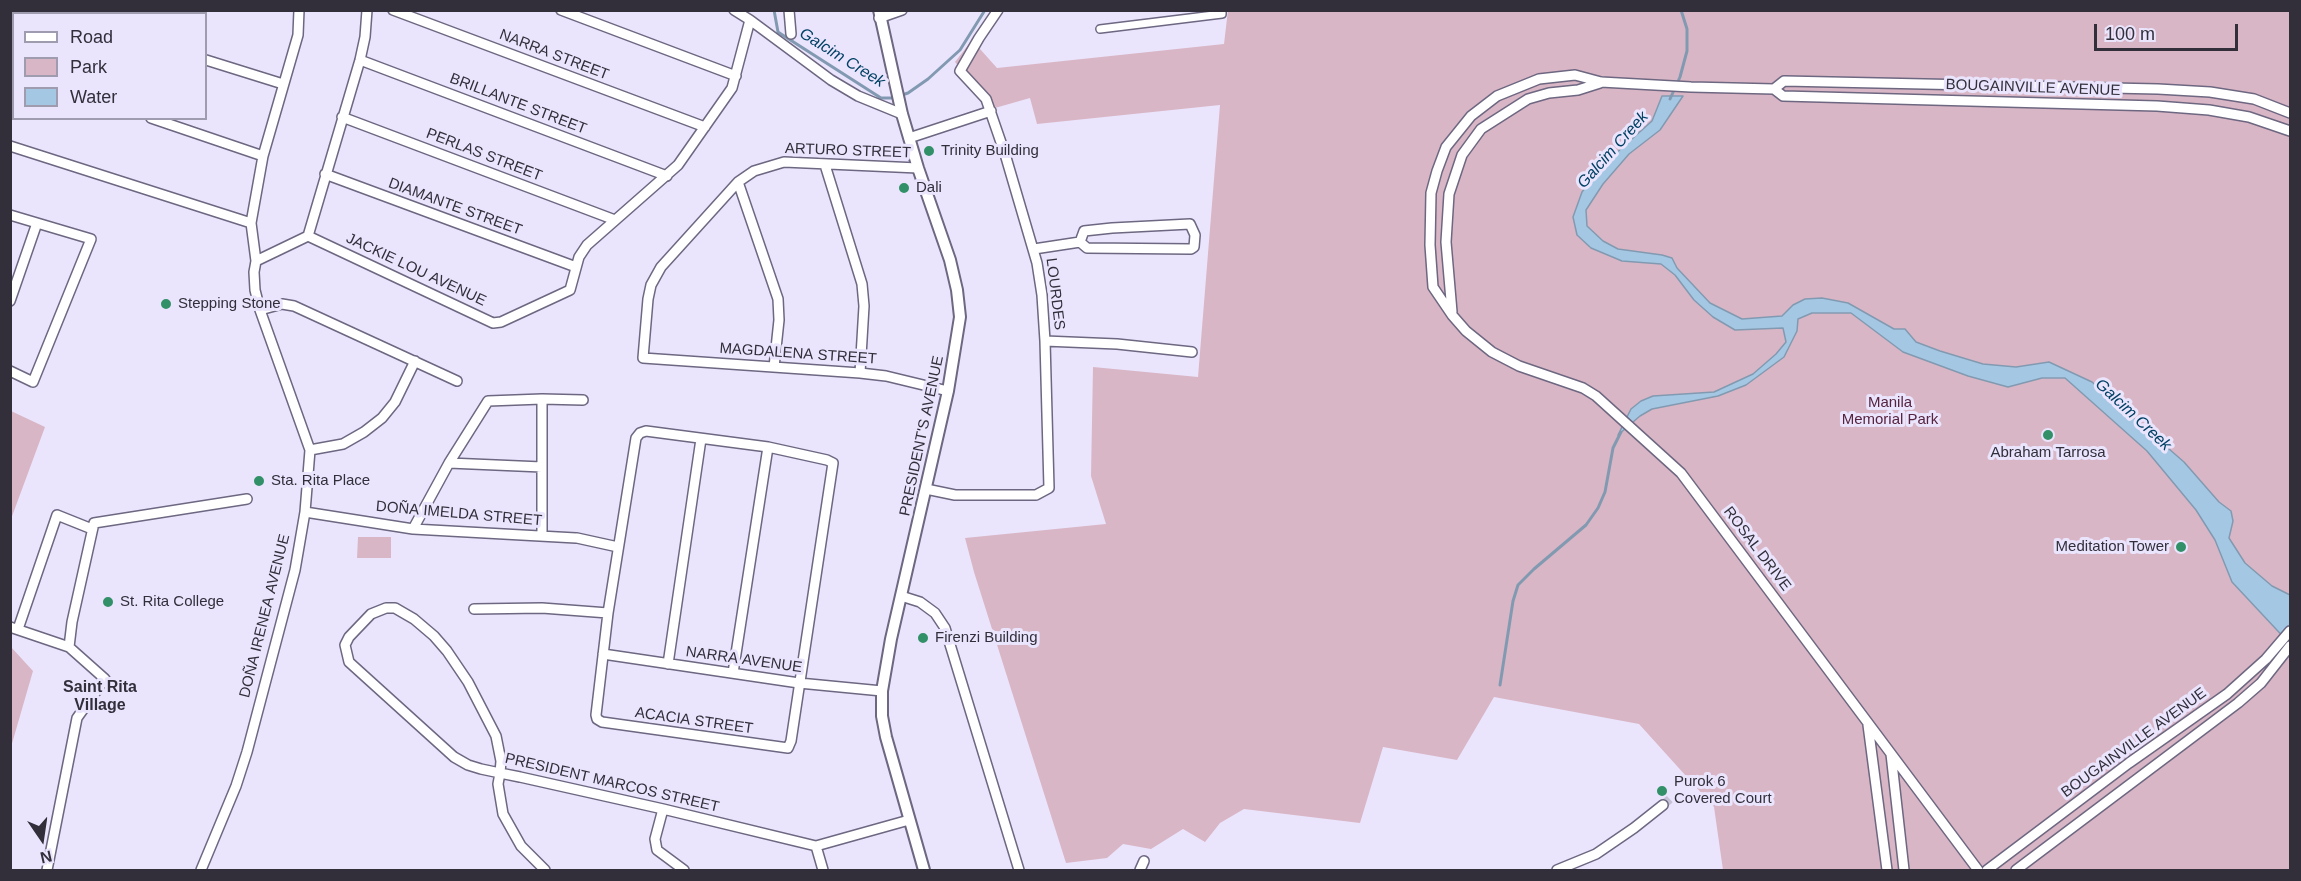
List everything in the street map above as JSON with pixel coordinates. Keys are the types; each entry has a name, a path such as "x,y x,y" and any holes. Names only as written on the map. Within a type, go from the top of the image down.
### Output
{"street":[{"path":"256,261 308,236 360,60 367,10"},
{"name":"NARRA STREET","path":"393,10 705,127"},
{"path":"561,10 736,76"},
{"path":"734,10 831,80 858,96 900,108"},
{"path":"789,10 791,34"},
{"path":"879,14 902,10"},
{"name":"LOURDES","path":"926,489 955,495 1035,495 1049,488 1045,341 1042,294 1034,249 991,111 986,99 960,71 998,10"},
{"path":"1100,29 1222,14 1222,10"},
{"name":"DOÑA IRENEA AVENUE","path":"201,870 236,786 247,752 295,570 304,512 310,450 260,310 255,281 256,261 251,223 263,156 298,36 296,11"},
{"name":"PRESIDENT'S AVENUE","path":"879,14 900,108 950,260 960,317 948,391 901,596 882,691 882,716 886,737 924,870"},
{"name":"JACKIE LOU AVENUE","path":"308,236 493,323 501,322 570,290 576,267 587,245 667,176 732,88 750,20"},
{"path":"207,60 283,84"},
{"name":"BRILLANTE STREET","path":"360,60 667,176"},
{"name":"ROSAL DRIVE","path":"1601,82 1575,75 1539,79 1497,96 1472,116 1446,147 1431,193 1430,245 1433,287 1466,331 1492,352 1519,366 1583,388 1596,396 1681,473 1978,870"},
{"name":"BOUGAINVILLE AVENUE","path":"1774,89 1784,81 2158,89 2210,92 2254,99 2290,113"},
{"path":"1452,315 1446,242 1449,194 1462,155 1481,129 1528,99 1549,93 1578,90 1601,82"},
{"name":"BOUGAINVILLE AVENUE","path":"1601,82 1774,89 1783,96 2157,106 2209,110 2249,117 2290,131"},
{"path":"909,138 991,111"},
{"name":"PERLAS STREET","path":"342,117 615,220"},
{"path":"157,120 263,156"},
{"path":"10,146 251,223"},
{"name":"ARTURO STREET","path":"643,358 651,285 661,267 738,182 754,171 783,162 918,168"},
{"path":"825,165 862,284 864,306 860,373"},
{"name":"DIAMANTE STREET","path":"325,174 576,267"},
{"path":"738,182 778,299 779,320 774,367"},
{"path":"10,214 91,239 33,382 10,371"},
{"path":"11,299 37,223"},
{"path":"1034,249 1080,242 1087,248 1191,249 1194,247 1195,235 1190,224 1112,228 1084,231 1080,242"},
{"path":"260,310 282,304 294,306 457,381"},
{"path":"1045,341 1117,344 1192,352"},
{"name":"MAGDALENA STREET","path":"643,358 860,373 886,376 948,391"},
{"path":"310,450 343,444 382,418 395,402 415,361"},
{"path":"542,536 543,399"},
{"path":"413,528 449,463 488,401 584,400"},
{"path":"603,654 636,438 640,433 646,431 768,447 833,463 799,683"},
{"path":"668,664 701,439"},
{"path":"733,674 768,447"},
{"path":"449,463 542,467"},
{"path":"47,870 77,718 105,679 69,647 14,628 57,515 93,526 247,499"},
{"name":"DOÑA IMELDA STREET","path":"304,512 413,528 576,538 618,547"},
{"path":"69,647 72,622 93,526"},
{"path":"901,596 920,602 935,613 945,628 1019,870"},
{"name":"PRESIDENT MARCOS STREET","path":"500,772 500,749 496,736 468,682 447,651 434,636 395,608 386,608 371,614 349,637 345,645 346,654 354,668 454,757 468,765 663,808 816,846 909,820"},
{"path":"474,609 551,608 608,614"},
{"name":"BOUGAINVILLE AVENUE","path":"2016,870 2238,703 2261,683 2286,646 2290,631"},
{"name":"BOUGAINVILLE AVENUE","path":"1987,870 2129,763 2227,694 2266,659 2286,646"},
{"name":"NARRA AVENUE","path":"603,654 799,683 882,691"},
{"name":"ACACIA STREET","path":"603,654 596,715 602,722 788,748 799,683"},
{"path":"1868,725 1887,870"},
{"path":"1891,753 1904,870"},
{"path":"500,772 498,784 503,814 521,846 546,870"},
{"path":"1557,870 1596,854 1664,805"},
{"path":"663,808 655,839 657,850 684,870"},
{"path":"816,846 823,870"}],"green space":[{"name":"Manila Memorial Park","path":"1228,10 2290,11 2290,870 1723,870 1714,807 1639,724 1494,697 1457,760 1383,747 1360,823 1244,809 1220,823 1205,842 1183,829 1151,849 1123,844 1107,858 1066,863 965,538 1106,524 1091,476 1093,367 1198,377 1220,105 1037,124 1030,98 995,108 955,62 972,40 997,68 1224,44"},
{"path":"11,411 45,427 11,519"},
{"path":"358,537 391,537 391,558 357,558"},
{"path":"11,647 33,671 11,747"}],"water":[{"path":"1662,96 1683,96 1660,130 1629,154 1603,184 1586,210 1587,226 1603,241 1618,249 1672,258 1677,268 1710,303 1742,319 1782,316 1793,305 1805,299 1822,298 1848,303 1894,329 1905,329 1916,342 1940,351 1983,364 2016,367 2049,362 2092,382 2184,462 2219,502 2231,511 2233,521 2229,538 2245,563 2272,586 2290,595 2290,644 2232,582 2215,540 2196,510 2147,451 2065,378 2042,378 2008,387 1968,376 1903,352 1851,313 1812,313 1798,319 1797,331 1784,357 1746,385 1718,396 1652,409 1618,435 1631,409 1641,401 1653,396 1714,392 1753,374 1786,342 1783,328 1735,330 1713,317 1694,300 1675,275 1661,264 1622,261 1591,248 1577,235 1573,217 1582,192 1604,164 1652,121"}],"waterway":[{"name":"Galcim Creek","path":"774,10 778,32 881,98 893,98 908,93 928,79 960,50 985,10"},
{"name":"Galcim Creek","path":"1670,99 1680,77 1687,51 1687,29 1681,10"},
{"path":"1500,685 1513,601 1518,585 1586,525 1598,508 1605,492 1613,448 1621,432"}],"tunnel":[{"path":"1663,805 1673,796"}],"place":[{"name":"Trinity Building","path":"929,151"},
{"name":"Dali","path":"904,188"},
{"name":"Stepping Stone","path":"166,304"},
{"name":"Abraham Tarrosa","path":"2048,435"},
{"name":"Sta. Rita Place","path":"259,481"},
{"name":"Meditation Tower","path":"2181,547"},
{"name":"St. Rita College","path":"108,602"},
{"name":"Firenzi Building","path":"923,638"},
{"name":"Purok 6 Covered Court","path":"1662,791"}],"district":[{"name":"Saint Rita Village","path":"100,697"}]}
